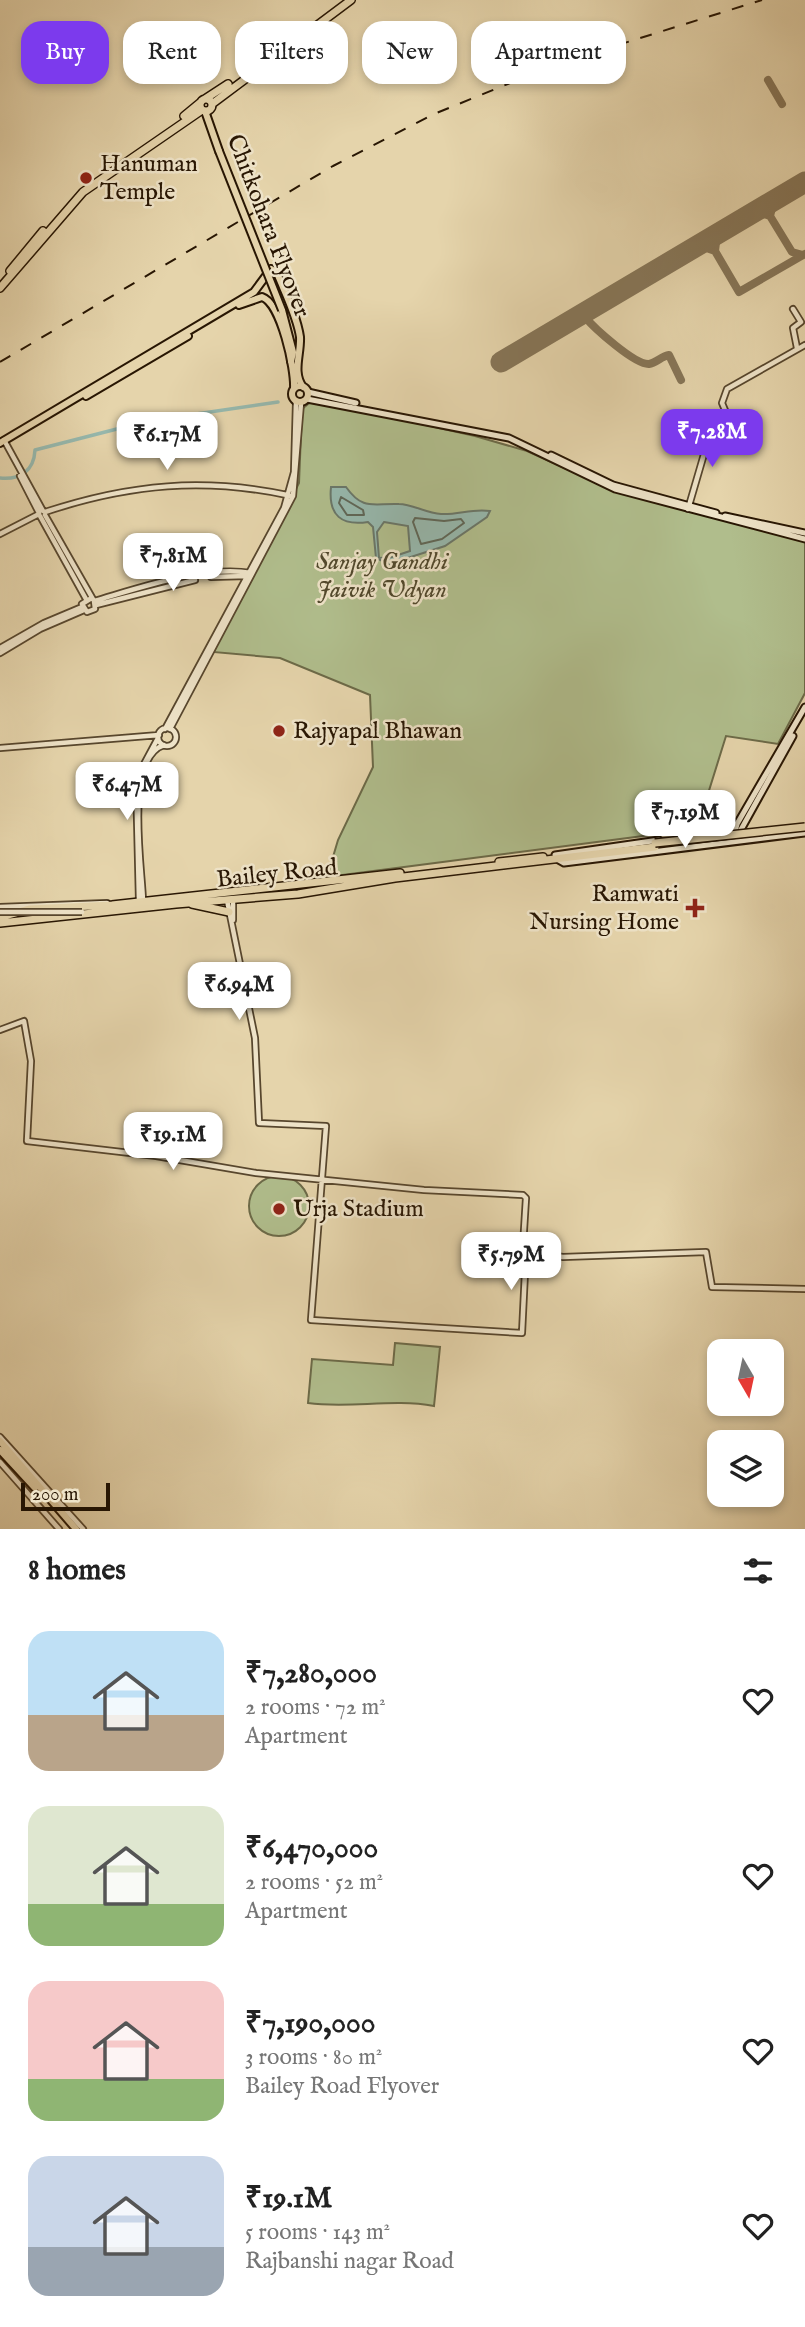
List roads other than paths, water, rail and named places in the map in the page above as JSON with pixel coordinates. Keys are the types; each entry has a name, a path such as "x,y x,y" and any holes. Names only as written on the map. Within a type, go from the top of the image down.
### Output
{"highway":[{"path":"0,281 64,204 81,189 205,107 345,0"},
{"path":"0,288 83,192 351,0"},
{"path":"556,857 803,829"},
{"name":"Bailey Road","path":"0,912 112,905 556,857"},
{"name":"Bailey Road","path":"0,923 306,893 556,857"},
{"path":"324,881 305,888 356,884"},
{"path":"255,897 293,890 259,889"},
{"path":"191,903 231,916"}],"main road":[{"name":"Chitkohara Flyover","path":"205,107 274,286 294,357"},
{"path":"2,444 254,292 268,270 276,271 299,332 294,357 292,395 503,433 612,485 726,518 805,536"},
{"path":"262,281 294,357 303,396"},
{"path":"2,444 243,303 254,298 269,299"},
{"path":"294,388 303,396"},
{"path":"736,841 736,831 804,711"},
{"path":"759,829 759,839"},
{"path":"556,857 736,831 803,829"},
{"path":"556,857 564,863 759,839 803,829"},
{"path":"715,834 717,844"},
{"path":"0,1439 76,1529"},
{"path":"0,1450 71,1529"}],"street":[{"path":"793,309 800,322 793,328 797,348"},
{"path":"688,507 709,437 730,422 722,403 727,389 805,345"},
{"path":"141,901 136,779 158,737 168,729 291,496 303,396"},
{"path":"2,444 91,601 91,612 83,608"},
{"path":"0,534 42,513 108,494 178,484 216,484 291,496"},
{"path":"0,650 83,608 91,601 170,584 230,575 250,575"},
{"path":"141,901 139,779 152,752 171,745 176,740 175,733 168,729"},
{"path":"158,737 164,746"},
{"path":"0,748 158,737"},
{"path":"0,1030 24,1021 30,1041 27,1141 156,1156 244,1171 321,1178 424,1190 523,1195 526,1198 523,1246 526,1252 522,1333 311,1320 321,1178 326,1126 259,1123 255,1038 230,899"},
{"path":"0,912 106,913"},
{"path":"526,1252 562,1257 706,1252 712,1287 805,1289"},
{"path":"0,1439 83,1529"},
{"path":"0,1462 59,1529"}],"water":[{"path":"331,487 346,487 358,500 369,504 404,504 441,514 490,511 487,517 445,546 389,564 376,558 373,527 368,522 351,522 339,517 331,497","holes":["384,522 408,526 410,551 379,558 377,532"]}],"waterway":[{"path":"0,478 25,473 32,464 35,450 148,421 278,402"}],"railway":[{"path":"0,362 333,166 434,114 557,64 762,0"}],"place":[{"name":"Hanuman Temple","path":"86,178"},
{"name":"Rajyapal Bhawan","path":"279,731"},
{"name":"Ramwati Nursing Home","path":"695,908"},
{"name":"Urja Stadium","path":"279,1209"}],"park label":[{"name":"Sanjay Gandhi Jaivik Udyan","path":"382,576"}]}
